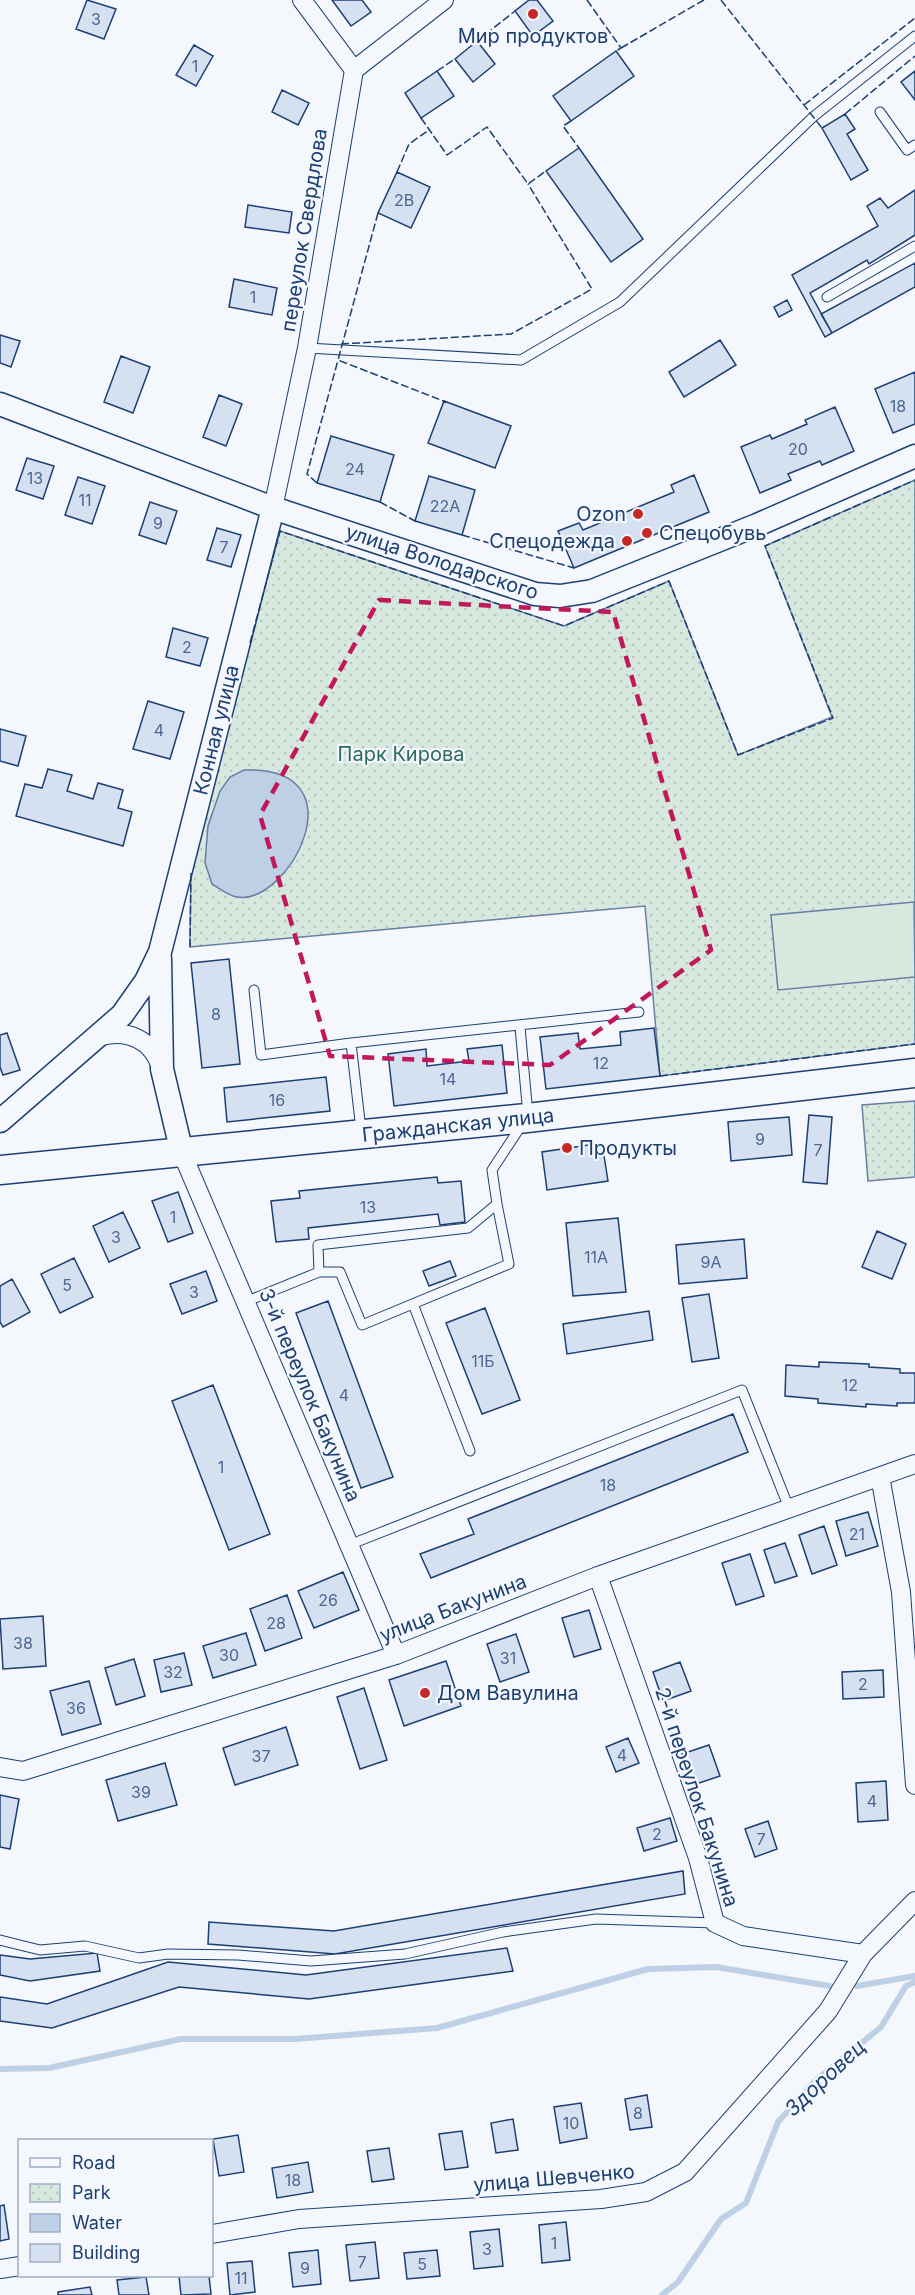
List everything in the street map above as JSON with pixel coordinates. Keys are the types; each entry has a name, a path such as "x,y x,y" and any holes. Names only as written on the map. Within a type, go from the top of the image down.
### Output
{"main road":[{"name":"Гражданская улица","path":"3,1166 182,1153 362,1135 915,1073"}],"street":[{"path":"302,0 354,70 444,0"},
{"name":"переулок Свердлова","path":"273,508 307,348 354,70"},
{"name":"улица Володарского","path":"0,404 273,508 535,594 568,596 592,591 757,525 915,456"},
{"name":"Конная улица","path":"0,1122 100,1036 136,998 160,952 273,508"},
{"name":"Конная улица","path":"160,952 162,1069 182,1153"},
{"path":"100,1036 123,1033 143,1041 158,1058 162,1069"},
{"name":"3-й переулок Бакунина","path":"182,1153 396,1655"},
{"name":"улица Бакунина","path":"0,1767 23,1771 396,1655 598,1576 915,1464"},
{"path":"880,1476 901,1592 915,1785"},
{"name":"2-й переулок Бакунина","path":"598,1576 698,1858 715,1923 742,1936 863,1954"},
{"name":"улица Шевченко","path":"213,2234 299,2219 601,2199 646,2192 685,2172 828,2011 863,1954 915,1901"},
{"path":"0,2269 18,2266"}],"lane":[{"path":"307,348 520,360 620,302 813,117 915,36"},
{"path":"880,112 907,150 915,146"},
{"path":"826,297 915,246"},
{"path":"254,990 261,1055 639,1012"},
{"path":"245,1302 319,1272 340,1272 362,1325 509,1264 492,1170 527,1118 520,1027"},
{"path":"351,1043 362,1135"},
{"path":"319,1272 318,1245 468,1228 497,1204"},
{"path":"413,1304 470,1451"},
{"path":"349,1545 742,1390 789,1508"},
{"path":"0,1940 40,1950 85,1946 139,1958 168,1954 203,1954 310,1961 405,1954 503,1932 596,1919 715,1923"}],"highlighted area":[{"path":"379,600 613,612 711,950 550,1065 330,1056 260,815"}],"green space":[{"name":"Парк Кирова","path":"915,480 915,1044 660,1076 645,906 190,947 191,861 280,531 564,626 669,581 738,755 832,717 765,546"},
{"path":"914,902 915,977 778,990 771,915"},
{"path":"915,1101 915,1177 868,1181 862,1105"}],"water":[{"path":"244,770 280,775 300,789 308,811 305,835 293,860 277,880 257,894 237,897 227,894 212,884 205,863 208,826 220,791 230,777"}],"building":[{"path":"87,0 116,9 104,39 76,29"},
{"path":"332,0 362,0 371,12 351,26"},
{"path":"529,0 537,0 553,21 533,36 515,11"},
{"path":"477,41 495,64 473,82 455,59"},
{"path":"194,45 213,56 196,86 176,75"},
{"path":"616,51 634,76 571,121 553,96"},
{"path":"437,71 454,96 421,118 405,93"},
{"path":"915,71 915,100 901,82"},
{"path":"282,90 309,103 298,125 272,112"},
{"path":"845,114 855,129 847,134 868,170 851,180 822,128"},
{"path":"579,148 643,239 611,262 546,171"},
{"path":"397,172 430,187 411,228 378,213"},
{"path":"915,190 915,235 869,264 867,260 810,293 832,333 825,337 792,275 878,226 867,206 880,198 888,208"},
{"path":"248,205 292,212 289,233 245,227"},
{"path":"915,263 915,287 832,333 821,314"},
{"path":"234,279 277,288 272,315 229,307"},
{"path":"787,300 792,310 779,317 774,307"},
{"path":"0,335 20,341 11,367 0,363"},
{"path":"720,340 736,365 684,397 669,372"},
{"path":"121,356 150,367 133,413 104,402"},
{"path":"915,372 915,424 893,433 875,389"},
{"path":"219,395 242,404 226,446 203,437"},
{"path":"444,401 511,426 495,468 428,443"},
{"path":"835,407 854,451 822,465 820,461 788,474 791,480 760,493 741,447 770,435 772,439 807,424 805,420"},
{"path":"331,436 394,455 380,502 317,483"},
{"path":"27,458 54,466 43,499 16,490"},
{"path":"694,475 709,512 574,568 558,531 579,523 583,530 674,492 671,485"},
{"path":"429,476 475,490 462,535 415,521"},
{"path":"78,477 105,486 92,524 65,515"},
{"path":"150,502 177,511 166,544 139,535"},
{"path":"217,528 241,535 231,567 207,560"},
{"path":"173,628 208,638 200,666 166,657"},
{"path":"148,701 184,712 170,759 133,749"},
{"path":"0,729 26,736 18,766 0,761"},
{"path":"48,769 72,775 67,791 93,799 98,783 123,790 118,808 132,812 123,846 16,816 25,784 42,788"},
{"path":"229,959 240,1064 202,1068 191,963"},
{"path":"654,1028 660,1076 546,1089 540,1037 578,1033 580,1049 621,1045 620,1032"},
{"path":"7,1033 20,1070 3,1075 0,1067 0,1035"},
{"path":"502,1045 507,1093 394,1106 388,1054 426,1049 427,1066 469,1061 467,1049"},
{"path":"326,1077 330,1111 227,1122 224,1088"},
{"path":"809,1115 832,1117 827,1184 803,1182"},
{"path":"789,1117 792,1155 731,1161 728,1122"},
{"path":"602,1143 608,1181 547,1190 542,1152"},
{"path":"437,1177 438,1183 461,1181 465,1222 440,1225 438,1214 308,1228 309,1239 276,1242 271,1201 300,1198 299,1191"},
{"path":"178,1192 193,1233 168,1242 152,1201"},
{"path":"123,1212 140,1248 109,1262 93,1226"},
{"path":"618,1218 626,1292 573,1296 566,1223"},
{"path":"877,1231 906,1244 892,1279 862,1267"},
{"path":"744,1239 747,1278 679,1284 676,1245"},
{"path":"74,1258 93,1297 60,1313 41,1274"},
{"path":"450,1261 456,1276 429,1286 423,1271"},
{"path":"206,1271 217,1301 182,1314 170,1284"},
{"path":"12,1279 30,1312 3,1327 0,1322 0,1286"},
{"path":"709,1294 719,1358 692,1362 682,1298"},
{"path":"328,1301 393,1477 361,1488 296,1313"},
{"path":"485,1308 520,1400 482,1414 446,1323"},
{"path":"649,1311 653,1340 567,1354 563,1324"},
{"path":"819,1362 869,1364 869,1367 900,1369 900,1373 915,1373 915,1403 897,1403 897,1406 866,1404 866,1407 818,1403 818,1399 785,1396 786,1365 819,1367"},
{"path":"213,1385 270,1534 229,1550 172,1401"},
{"path":"733,1414 748,1452 431,1578 420,1554 474,1534 468,1519"},
{"path":"868,1512 878,1546 846,1556 836,1521"},
{"path":"824,1526 837,1565 812,1574 799,1535"},
{"path":"785,1543 797,1576 775,1583 764,1550"},
{"path":"750,1554 764,1596 736,1605 722,1563"},
{"path":"343,1572 359,1610 314,1628 298,1591"},
{"path":"287,1595 302,1638 265,1651 250,1609"},
{"path":"589,1610 601,1649 574,1657 562,1618"},
{"path":"43,1616 46,1666 3,1669 0,1619"},
{"path":"246,1633 256,1665 213,1678 203,1646"},
{"path":"516,1634 529,1672 500,1682 487,1644"},
{"path":"184,1653 192,1685 161,1692 154,1660"},
{"path":"134,1659 145,1696 116,1705 105,1668"},
{"name":"Дом Вавулина","path":"446,1661 461,1706 404,1726 389,1680"},
{"path":"680,1662 691,1691 663,1701 653,1672"},
{"path":"883,1670 884,1697 843,1699 842,1672"},
{"path":"89,1681 101,1724 62,1735 50,1691"},
{"path":"364,1688 387,1760 360,1769 337,1697"},
{"path":"286,1727 298,1765 235,1785 223,1748"},
{"path":"628,1738 639,1763 616,1772 606,1747"},
{"path":"709,1745 720,1776 693,1785 682,1754"},
{"path":"165,1763 177,1805 118,1821 106,1780"},
{"path":"886,1781 888,1820 858,1822 856,1783"},
{"path":"0,1795 19,1799 10,1849 0,1847"},
{"path":"670,1818 677,1841 644,1851 637,1828"},
{"path":"768,1821 777,1849 755,1857 745,1829"},
{"path":"683,1871 685,1894 335,1954 208,1944 209,1922 334,1931"},
{"path":"507,1948 513,1971 309,1999 179,1987 52,2028 0,2021 0,1997 47,2004 168,1962 306,1975"},
{"path":"97,1953 100,1971 30,1981 0,1975 0,1955 30,1959"},
{"path":"647,2095 652,2127 630,2130 625,2099"},
{"path":"581,2103 587,2138 560,2143 554,2107"},
{"path":"513,2119 518,2150 496,2153 491,2123"},
{"path":"462,2131 468,2167 445,2170 439,2134"},
{"path":"238,2135 244,2172 219,2176 213,2139"},
{"path":"389,2148 394,2179 372,2182 367,2151"},
{"path":"308,2162 313,2192 277,2198 272,2168"},
{"path":"4,2205 9,2239 0,2241 0,2206"},
{"path":"566,2222 570,2260 542,2263 539,2225"},
{"path":"499,2229 503,2266 474,2269 470,2232"},
{"path":"375,2242 379,2278 350,2281 346,2245"},
{"path":"318,2250 321,2284 293,2287 289,2253"},
{"path":"437,2250 440,2276 407,2279 404,2253"},
{"path":"252,2261 255,2292 230,2295 227,2263"},
{"path":"146,2277 149,2295 119,2295 117,2280"},
{"path":"179,2277 209,2277 211,2294 181,2295"},
{"path":"90,2287 92,2295 58,2295 58,2292"}],"waterway":[{"path":"0,2069 49,2068 181,2039 295,2039 437,2028 648,1969 716,1967 830,1986"},
{"path":"857,1986 915,1976"},
{"name":"Здоровец","path":"662,2295 678,2282 721,2219 746,2203 778,2122 814,2082 881,2027 906,1986 915,1982"}],"fence":[{"path":"587,0 621,48 616,51"},
{"path":"621,48 704,0"},
{"path":"721,0 822,128"},
{"path":"477,41 515,11"},
{"path":"804,105 915,18"},
{"path":"845,114 915,56"},
{"path":"437,71 455,59"},
{"path":"421,118 447,155 487,127 528,184 546,171"},
{"path":"571,121 563,126 579,148"},
{"path":"397,172 409,144 429,130"},
{"path":"341,344 511,334 592,289 528,184"},
{"path":"378,213 338,360 446,402"},
{"path":"317,483 307,474 338,360"},
{"path":"250,643 280,531 564,626 669,581 738,755 833,718 765,546 915,480"},
{"path":"380,502 415,521"},
{"path":"462,535 574,568"},
{"path":"190,947 191,872"},
{"path":"660,1076 915,1044"}],"place":[{"name":"Мир продуктов","path":"533,14"},
{"name":"Ozon","path":"638,514"},
{"name":"Спецобувь","path":"647,533"},
{"name":"Спецодежда","path":"627,541"},
{"name":"Продукты","path":"567,1148"},
{"name":"Дом Вавулина","path":"425,1693"}]}
